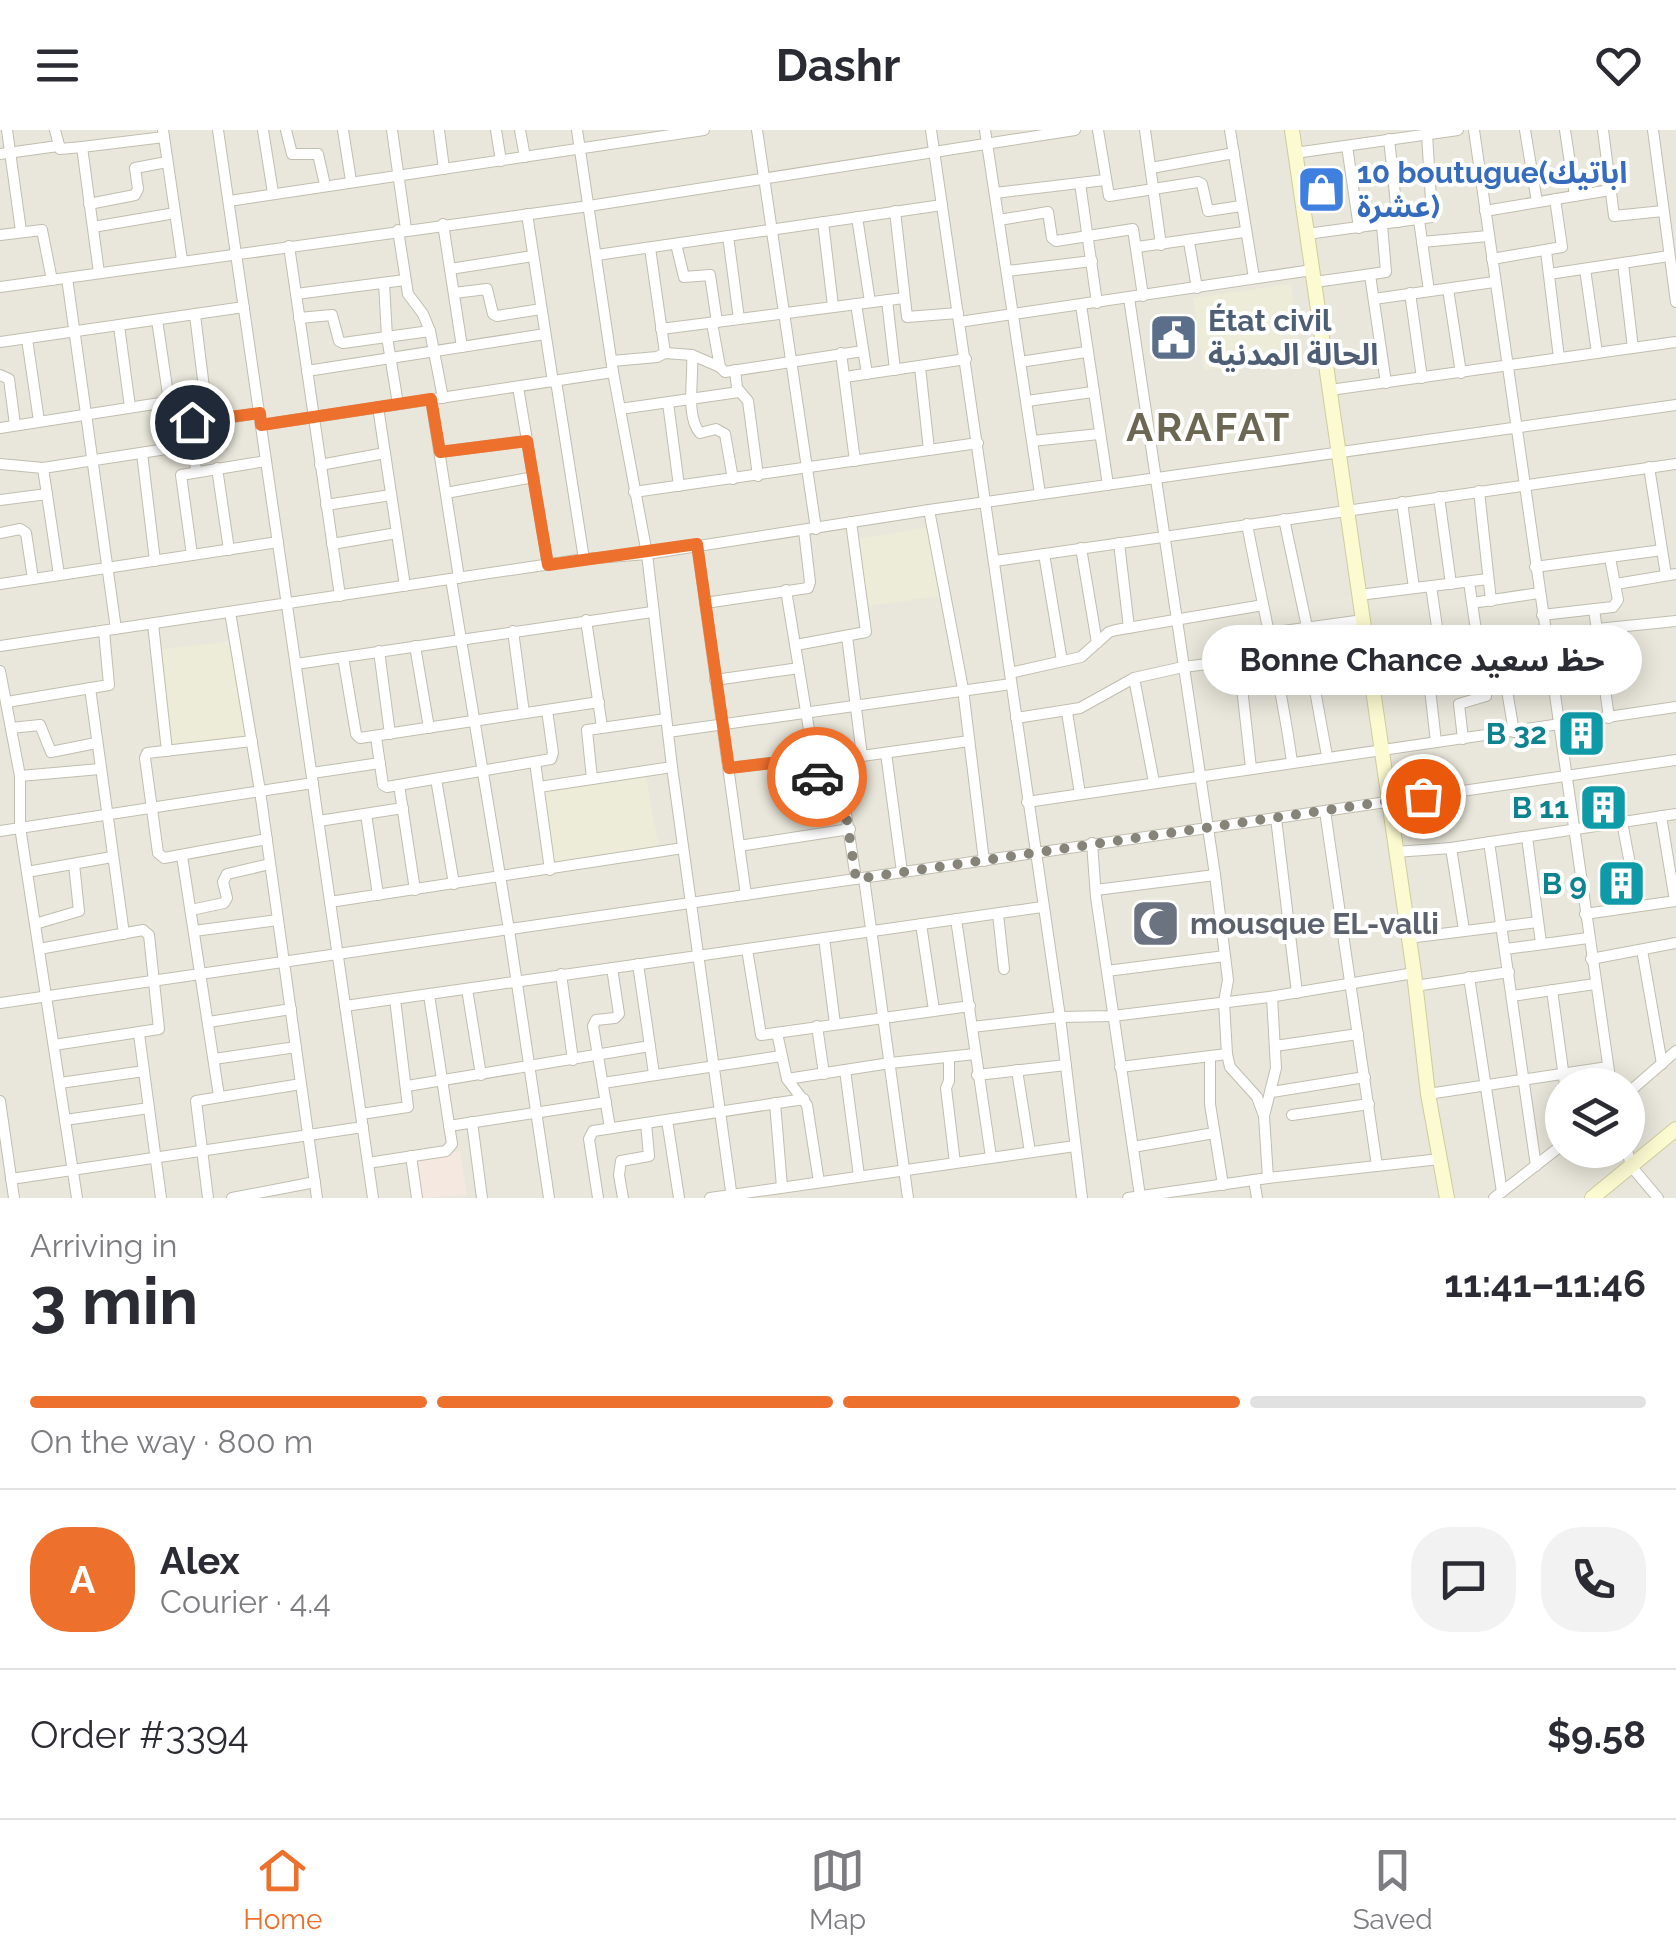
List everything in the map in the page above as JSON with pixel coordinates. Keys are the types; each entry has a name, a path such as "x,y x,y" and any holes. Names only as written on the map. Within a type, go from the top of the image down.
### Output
{"street":[{"path":"7,130 5,153 13,177 21,231"},
{"path":"55,130 58,146"},
{"path":"218,130 373,1198"},
{"path":"263,130 273,192"},
{"path":"286,130 292,154 318,154 325,185"},
{"path":"343,130 351,181"},
{"path":"392,130 399,175 405,280 436,351 440,452 460,639 509,930 548,1198"},
{"path":"439,130 444,169"},
{"path":"496,130 501,161"},
{"path":"520,130 525,157"},
{"path":"577,130 612,367 647,554 672,766 732,1196"},
{"path":"229,201 580,149 635,135 704,130"},
{"path":"705,603 810,586 806,469 757,130"},
{"path":"932,130 1060,1017 1082,1198"},
{"path":"0,287 589,206 934,150 986,136 1073,130"},
{"path":"1098,130 1108,196 1198,182 1202,184 1207,210 1241,206"},
{"path":"1146,130 1161,245"},
{"path":"1230,130 1254,278"},
{"path":"1292,130 1428,1094 1447,1198"},
{"path":"1296,153 1458,130"},
{"path":"1474,130 1608,1067 1604,1068"},
{"path":"1524,130 1536,202"},
{"path":"1565,130 1575,196"},
{"path":"1604,130 1615,217 1663,211"},
{"path":"1652,130 1663,211 1671,234 1676,302"},
{"path":"5,153 58,146 64,150 163,134 182,260"},
{"path":"1307,234 1432,216 1427,134"},
{"path":"986,136 1040,494"},
{"path":"1389,140 1398,222"},
{"path":"1347,146 1359,228"},
{"path":"82,147 99,273"},
{"path":"1150,168 1234,152"},
{"path":"90,204 135,195 136,168 167,162"},
{"path":"0,179 13,177"},
{"path":"995,193 1104,180"},
{"path":"1080,183 1097,303"},
{"path":"1660,186 1676,184"},
{"path":"1485,211 1610,190"},
{"path":"1492,259 1562,247 1554,200"},
{"path":"597,255 942,205"},
{"path":"895,211 909,319 1014,314 1254,278 1387,271 1382,225"},
{"path":"999,220 1048,212 1054,240 1132,228 1143,296"},
{"path":"92,226 174,213"},
{"path":"527,214 584,559"},
{"path":"857,216 870,302"},
{"path":"1419,220 1430,291"},
{"path":"823,222 833,306"},
{"path":"443,224 462,347"},
{"path":"0,235 37,229 45,234 52,280"},
{"path":"1138,247 1244,232"},
{"path":"728,236 739,319"},
{"path":"1422,242 1488,236"},
{"path":"1189,242 1197,288"},
{"path":"676,244 684,277 710,275 720,367"},
{"path":"289,246 340,596"},
{"path":"650,248 665,353"},
{"path":"1546,252 1558,358"},
{"path":"450,269 533,256"},
{"path":"1549,274 1670,256"},
{"path":"1007,270 1092,260"},
{"path":"1624,264 1633,348"},
{"path":"1585,269 1597,353"},
{"path":"1370,274 1386,384"},
{"path":"7,702 110,683 107,568 67,278"},
{"path":"296,294 405,280"},
{"path":"1374,299 1494,282"},
{"path":"384,283 398,404"},
{"path":"454,292 487,289 493,314 497,316 542,310"},
{"path":"1448,290 1461,372"},
{"path":"1410,294 1422,378"},
{"path":"660,329 904,298"},
{"path":"1128,298 1215,875 1228,980 1224,1002 1229,1060 1257,1097 1264,1116 1268,1178"},
{"path":"887,300 896,370"},
{"path":"856,304 867,374"},
{"path":"1081,305 1108,485"},
{"path":"0,342 244,307"},
{"path":"195,315 208,420"},
{"path":"299,318 332,315 339,342 344,343 430,331"},
{"path":"157,320 170,402"},
{"path":"119,326 130,407"},
{"path":"307,371 545,334"},
{"path":"27,338 39,422"},
{"path":"1330,390 1676,342"},
{"path":"196,470 189,425 208,420 313,417 554,382 665,353 692,355 724,372 863,351"},
{"path":"1020,362 1086,352"},
{"path":"841,353 855,460"},
{"path":"692,355 691,400 697,432 716,429 724,434 733,479"},
{"path":"845,376 966,359"},
{"path":"920,367 929,450"},
{"path":"735,370 738,392 748,401 758,476"},
{"path":"0,376 9,379 16,425"},
{"path":"518,387 548,565"},
{"path":"620,409 738,392"},
{"path":"1027,401 1093,392"},
{"path":"0,428 205,396"},
{"path":"668,403 678,486"},
{"path":"0,646 1676,405"},
{"path":"378,407 405,586"},
{"path":"1032,441 1098,434"},
{"path":"440,452 527,441"},
{"path":"634,492 978,443"},
{"path":"0,464 43,468 192,446"},
{"path":"142,453 155,561"},
{"path":"320,464 385,453"},
{"path":"192,555 183,473 266,461"},
{"path":"995,561 1676,464"},
{"path":"43,468 59,575"},
{"path":"217,468 229,550"},
{"path":"1616,584 1671,574 1662,550 1650,468"},
{"path":"446,493 534,477"},
{"path":"1478,492 1491,601"},
{"path":"0,500 47,494"},
{"path":"326,506 391,495"},
{"path":"1439,497 1451,584"},
{"path":"1402,502 1414,588"},
{"path":"929,510 963,689 984,860"},
{"path":"1284,519 1306,627"},
{"path":"796,646 863,634 866,630 851,522"},
{"path":"1247,524 1280,677 1292,762"},
{"path":"0,533 26,533 33,579"},
{"path":"332,544 397,533"},
{"path":"0,584 278,542"},
{"path":"1119,543 1130,628"},
{"path":"697,544 746,894"},
{"path":"1082,548 1096,643"},
{"path":"1535,568 1662,550"},
{"path":"1044,554 1062,661"},
{"path":"1542,614 1616,604 1610,558"},
{"path":"1359,595 1488,579"},
{"path":"1463,739 1460,704 1486,696 1469,582"},
{"path":"1366,642 1438,634 1431,586"},
{"path":"786,590 817,778 824,793 842,808 850,829 872,932 908,1198"},
{"path":"1472,603 1539,593"},
{"path":"668,732 963,689 1081,656 1108,632 1262,606"},
{"path":"1594,609 1609,718"},
{"path":"230,612 260,791 318,1198"},
{"path":"296,664 652,612"},
{"path":"586,620 602,727"},
{"path":"1268,633 1364,620"},
{"path":"1597,629 1676,622"},
{"path":"153,624 167,750"},
{"path":"513,631 524,713"},
{"path":"846,636 862,756 969,742"},
{"path":"1424,636 1436,742"},
{"path":"1426,660 1546,643"},
{"path":"415,646 428,728"},
{"path":"1500,649 1514,732"},
{"path":"379,652 390,734"},
{"path":"1016,718 1067,712 1134,678 1183,666 1274,656"},
{"path":"343,657 356,734 360,738 599,702"},
{"path":"1238,661 1251,768"},
{"path":"1280,677 1370,666"},
{"path":"715,680 799,668"},
{"path":"0,671 20,776 20,828 77,1198"},
{"path":"1312,674 1326,756"},
{"path":"1134,678 1154,782"},
{"path":"90,688 124,934"},
{"path":"1027,802 1676,707"},
{"path":"376,736 383,785 399,785 553,757 548,710"},
{"path":"1067,712 1080,794"},
{"path":"592,779 586,732 666,719"},
{"path":"11,728 40,725 51,752 96,742"},
{"path":"252,741 146,755 160,857 267,838"},
{"path":"886,753 902,872"},
{"path":"729,768 814,758"},
{"path":"0,1004 1676,760"},
{"path":"535,762 550,870"},
{"path":"0,831 260,791 380,763"},
{"path":"539,787 672,766"},
{"path":"20,776 100,769"},
{"path":"436,779 454,884"},
{"path":"399,785 415,890"},
{"path":"318,821 403,808"},
{"path":"1324,811 1377,1166"},
{"path":"366,814 378,896"},
{"path":"1395,852 1451,848 1676,814"},
{"path":"1585,914 1676,901 1660,816"},
{"path":"1276,818 1297,993"},
{"path":"1622,822 1638,906"},
{"path":"739,846 850,829"},
{"path":"1526,836 1541,943"},
{"path":"1488,842 1536,1166"},
{"path":"1092,843 1133,1147 1134,1197 1440,1159"},
{"path":"330,902 684,848"},
{"path":"1451,848 1464,930"},
{"path":"182,856 219,1096"},
{"path":"27,872 112,857"},
{"path":"35,924 79,912 74,864"},
{"path":"191,910 224,902 223,882 227,874 270,864"},
{"path":"1096,890 1215,875"},
{"path":"346,1006 1042,907"},
{"path":"998,914 1004,969"},
{"path":"194,932 278,920"},
{"path":"956,920 991,1158"},
{"path":"1408,938 1538,922"},
{"path":"922,924 934,1010"},
{"path":"39,949 147,932 159,1029 54,1045"},
{"path":"824,938 835,1024"},
{"path":"1506,949 1588,938"},
{"path":"1592,959 1676,943"},
{"path":"748,950 760,1034 970,1006"},
{"path":"1642,950 1662,1064"},
{"path":"1107,971 1225,956"},
{"path":"638,964 654,1074"},
{"path":"610,1128 593,1026 596,1020 619,1014 612,968"},
{"path":"972,1027 1060,1017 1113,1016 1350,984 1509,972"},
{"path":"561,974 573,1060"},
{"path":"1469,977 1498,1195"},
{"path":"1512,996 1595,984"},
{"path":"467,989 481,1075"},
{"path":"1552,990 1563,1068"},
{"path":"368,1163 450,1148 429,995"},
{"path":"1264,1116 1272,1092 1272,997"},
{"path":"7,1172 73,1170 308,1134 405,1109 409,1103 396,999"},
{"path":"209,1022 291,1009"},
{"path":"817,1026 824,1074"},
{"path":"777,1032 788,1079 804,1099 818,1182"},
{"path":"139,1034 160,1198"},
{"path":"1275,1046 1358,1034"},
{"path":"406,1086 650,1046"},
{"path":"214,1060 296,1047"},
{"path":"1645,1078 1676,1052"},
{"path":"788,1079 976,1054"},
{"path":"603,1083 782,1056"},
{"path":"949,1056 946,1088 955,1162"},
{"path":"1120,1067 1210,1057 1229,1060"},
{"path":"1210,1057 1209,1084 1223,1185"},
{"path":"1209,1084 1229,1060"},
{"path":"977,1075 1066,1065"},
{"path":"845,1070 860,1176"},
{"path":"1017,1070 1030,1152"},
{"path":"60,1083 144,1071"},
{"path":"1272,1092 1365,1078"},
{"path":"1428,1094 1545,1079"},
{"path":"208,1198 196,1101 301,1084"},
{"path":"598,1198 590,1134 804,1099"},
{"path":"0,1101 7,1172 14,1198"},
{"path":"449,1126 606,1102"},
{"path":"775,1103 782,1188"},
{"path":"1292,1115 1368,1104"},
{"path":"66,1120 149,1108"},
{"path":"667,1120 679,1198"},
{"path":"472,1122 482,1198"},
{"path":"623,1198 621,1161 648,1156 646,1123"},
{"path":"1645,1148 1676,1130"},
{"path":"1133,1147 1214,1133"},
{"path":"710,1198 1076,1146"},
{"path":"411,1156 417,1198"},
{"path":"1498,1195 1545,1159"},
{"path":"1592,1198 1620,1168"},
{"path":"1636,1168 1658,1198"},
{"path":"1254,1180 1257,1198"},
{"path":"234,1198 315,1182"}],"shaded area":[{"path":"0,130 1676,130 1676,1198 0,1198"},
{"path":"1291,284 1300,357 1204,370 1193,298"},
{"path":"930,527 943,596 865,606 858,539"},
{"path":"233,641 246,740 171,749 158,650"},
{"path":"645,772 659,849 553,864 541,791"},
{"path":"460,1151 467,1195 419,1198 412,1159"}],"way so far":[{"path":"817,777 828,799 846,814 856,879 1423,796"}],"place":[{"name":"10 boutugue(اباتيك عشرة)","path":"1322,189"},
{"name":"État civil الحالة المدنية","path":"1173,337"},
{"name":"B 32","path":"1582,733"},
{"name":"Bonne Chance حظ سعيد","path":"1423,796"},
{"name":"B 11","path":"1604,807"},
{"name":"B 9","path":"1622,883"},
{"name":"mousque EL-valli","path":"1155,923"}],"district":[{"name":"ARAFAT","path":"1209,426"}],"route":[{"path":"192,422 260,413 261,425 431,399 440,452 527,441 548,565 697,544 729,768 814,758 817,777"}]}
